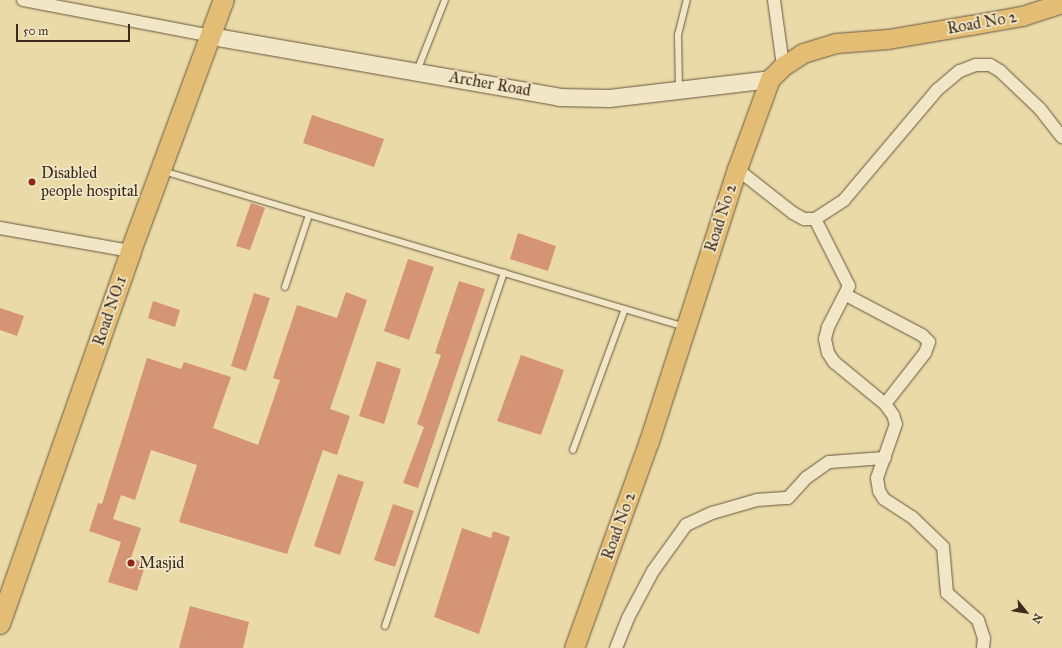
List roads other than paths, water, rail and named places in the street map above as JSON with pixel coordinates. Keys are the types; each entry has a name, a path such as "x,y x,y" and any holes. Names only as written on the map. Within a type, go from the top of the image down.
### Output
{"highway":[{"name":"Road NO.1","path":"0,624 131,251 224,0"}],"main road":[{"name":"Road No 2","path":"574,648 650,441 737,169 770,80 783,66 803,53 836,43 888,39 1022,16 1062,3"},
{"name":"Archer Road","path":"211,36 559,97 609,98 770,80"}],"street":[{"path":"23,0 211,36"},
{"path":"774,0 783,66"},
{"path":"737,169 793,213 804,219 815,219 844,200 937,90 960,72 976,65 990,65 1000,71 1040,109 1062,137"},
{"path":"815,219 847,277 850,286 828,327 825,339 828,353 834,362 884,404 893,415 896,424 877,478 879,491 884,499 912,517 943,547 947,593 978,620 984,638 983,648"},
{"path":"0,228 131,251"},
{"path":"846,295 922,335 929,342 925,353 884,404"},
{"path":"616,648 628,618 653,571 686,525 712,513 756,500 788,498 806,478 829,462 884,458"}],"lane":[{"path":"417,71 445,0"},
{"path":"679,90 678,35 687,0"},
{"path":"162,170 686,327"},
{"path":"284,287 309,215"},
{"path":"385,626 504,273"},
{"path":"573,450 625,309"}],"place":[{"name":"Disabled people hospital","path":"32,182"},
{"name":"Masjid","path":"131,563"}]}
